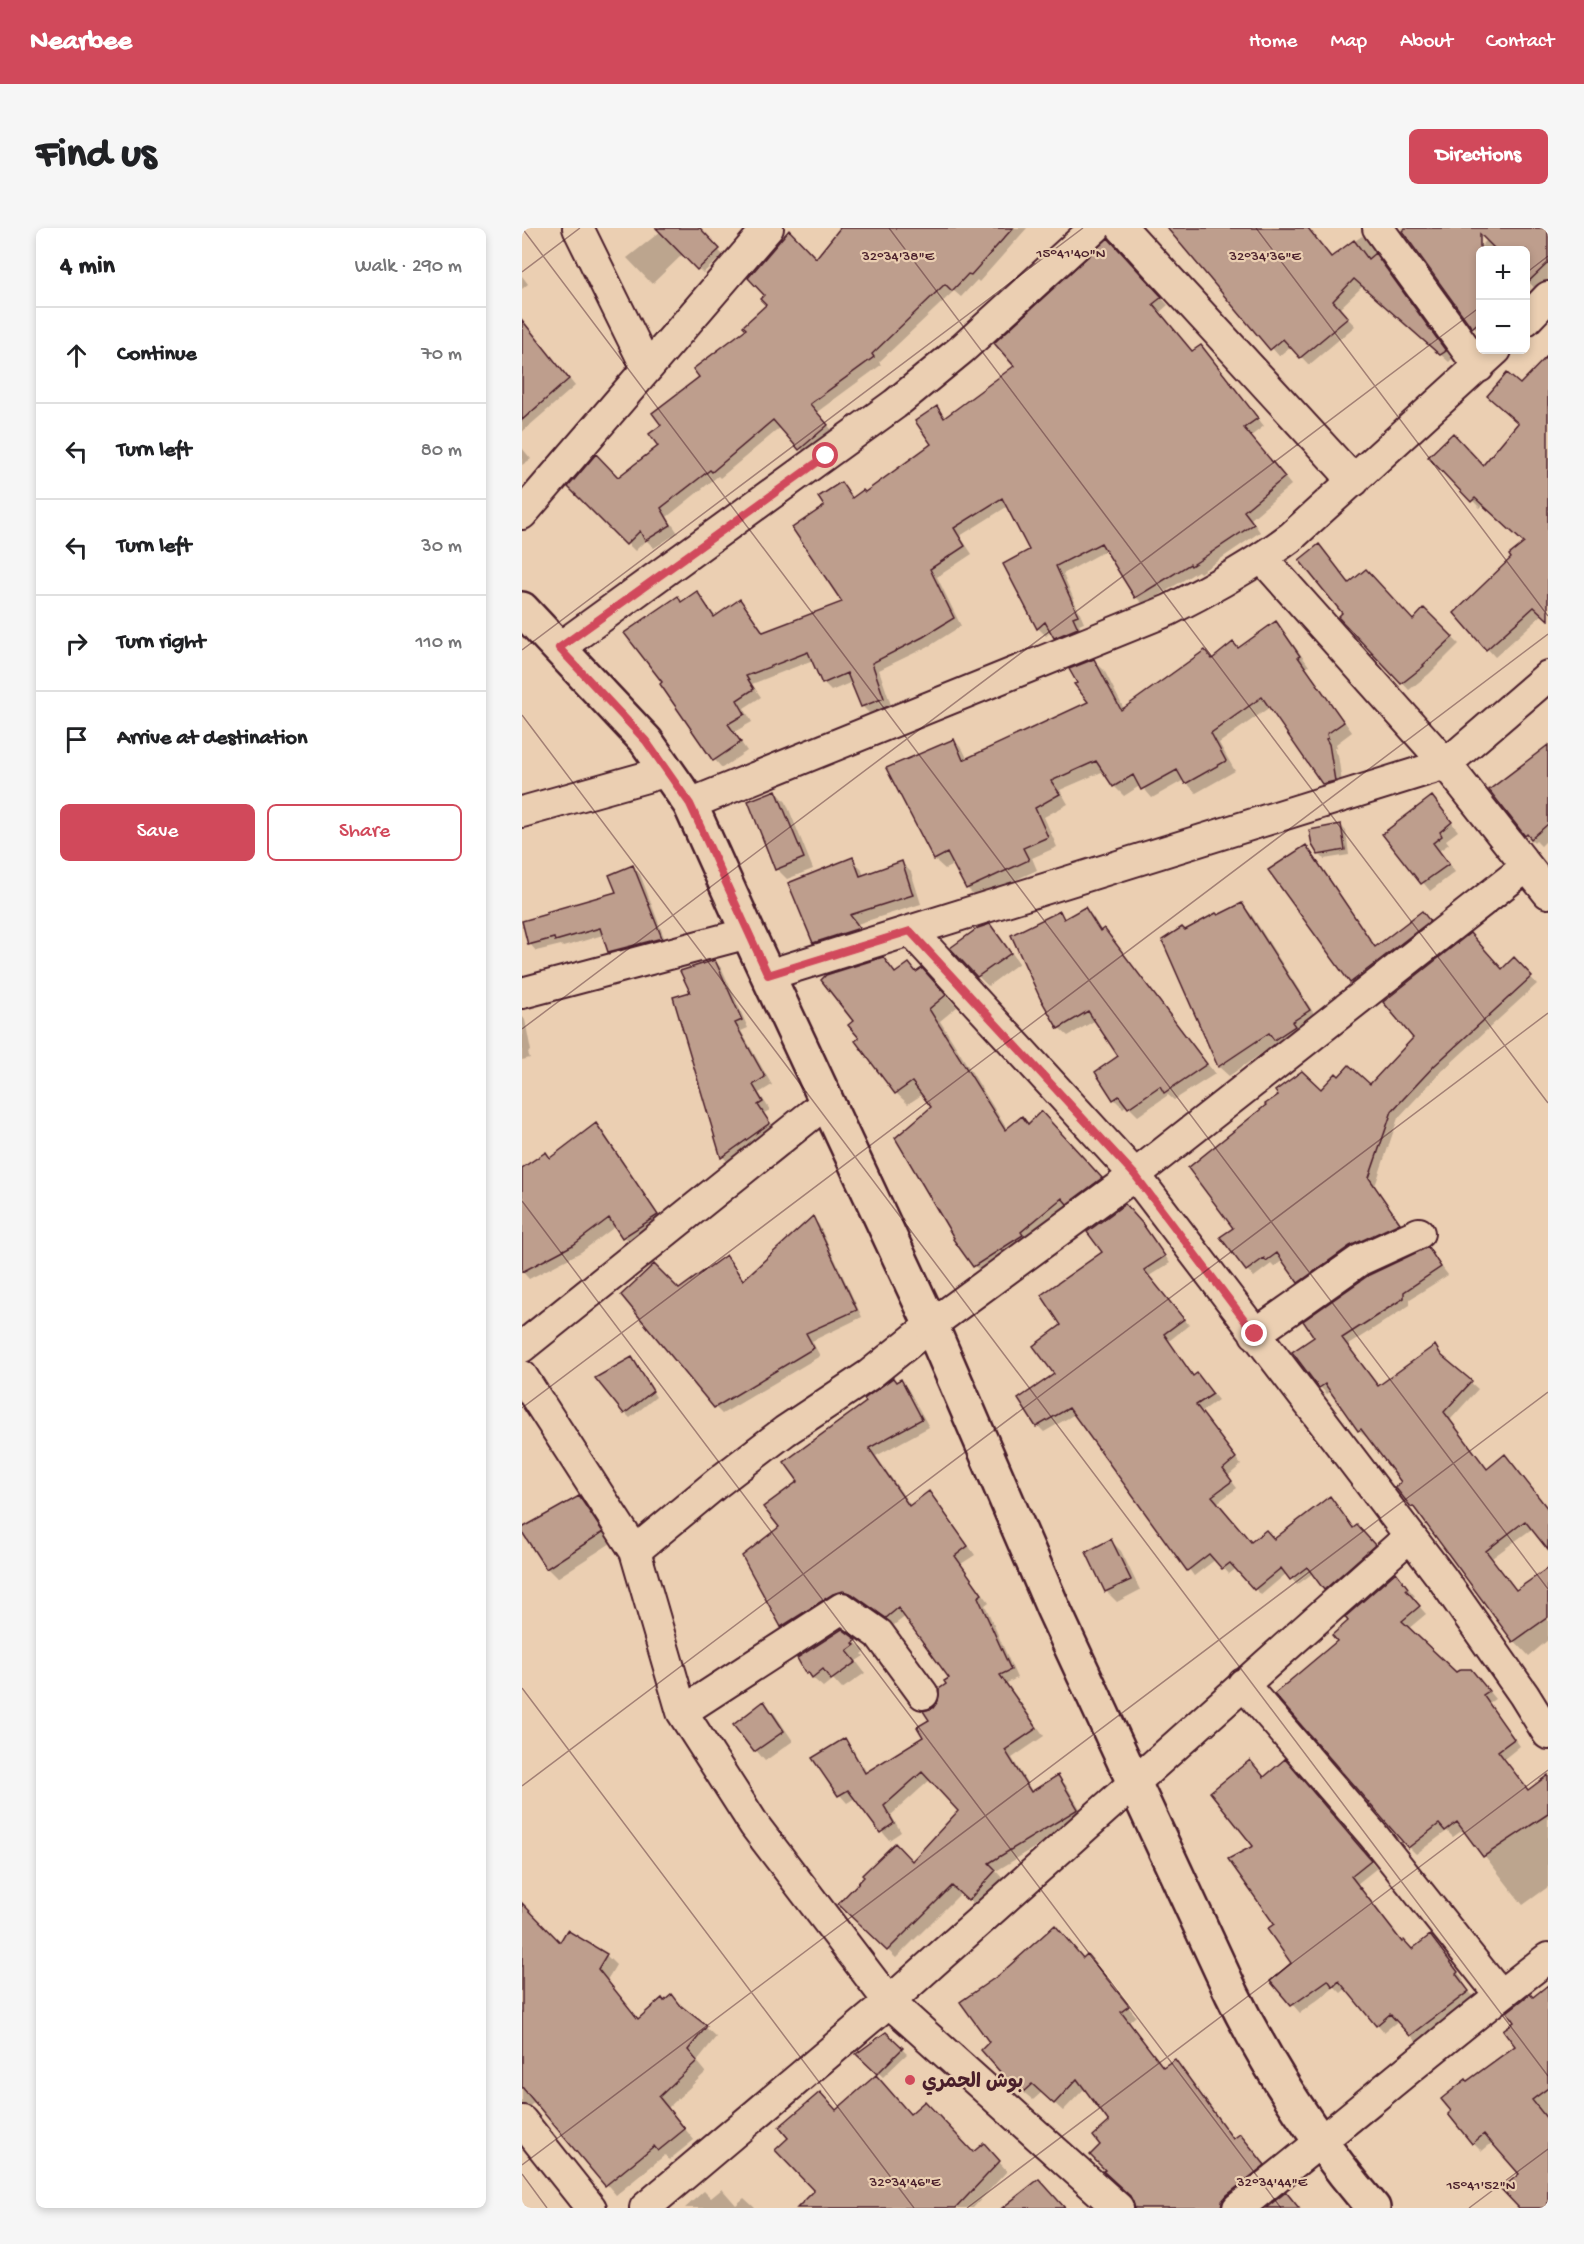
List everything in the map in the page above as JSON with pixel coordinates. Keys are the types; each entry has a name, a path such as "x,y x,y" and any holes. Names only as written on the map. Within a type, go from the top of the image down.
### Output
{"street":[{"path":"578,228 647,368"},
{"path":"522,514 768,228"},
{"path":"559,648 895,404 962,349 1095,228"},
{"path":"1122,228 1354,481"},
{"path":"690,804 1169,610 1219,585 1291,537 1487,358 1378,228"},
{"path":"1530,316 1548,297"},
{"path":"1262,558 1446,764 1548,893"},
{"path":"522,609 646,741 690,804 931,1325 1049,1597 1253,2037 1322,2142 1373,2208"},
{"path":"768,975 1446,764 1548,676"},
{"path":"522,812 668,771"},
{"path":"635,1551 717,1482 785,1431 869,1375 931,1325 1135,1175 1526,867"},
{"path":"910,931 1135,1175 1410,1536 1505,1668 1548,1734"},
{"path":"522,993 748,933"},
{"path":"522,1347 827,1102"},
{"path":"1255,1334 1360,1260 1419,1233"},
{"path":"522,1376 635,1551 682,1712 754,1826 890,2002 1104,2204"},
{"path":"645,2208 890,2002 1410,1536"},
{"path":"682,1712 842,1608 879,1634 923,1694"},
{"path":"1244,1684 1373,1835 1500,1995"},
{"path":"1238,2208 1548,1958"},
{"path":"522,2121 591,2208"}],"building":[{"path":"656,228 700,228 720,249 697,270"},
{"path":"840,228 1013,228 971,275 968,274 952,291 945,284 872,354 874,357 810,404 828,425 799,450 773,420 712,472 710,470 661,508 671,525 645,541 640,531 626,545 568,487 596,454 618,477 658,446 649,434 661,425 652,413 699,377 693,369 746,329 743,326 766,305 760,299 764,295 748,278 789,230 816,258"},
{"path":"1167,228 1308,228 1331,257 1354,240 1368,259 1375,253 1446,351 1440,355 1354,279 1333,301 1348,318 1300,358 1283,339 1270,350"},
{"path":"1405,228 1548,228 1548,263 1530,280 1530,246 1492,246 1480,234 1480,246 1476,246 1476,324 1472,328 1402,231"},
{"path":"1108,238 1162,297 1153,304 1192,351 1201,345 1258,418 1244,428 1285,477 1244,511 1254,524 1191,566 1190,564 1135,598 1101,543 1056,566 1078,615 1073,617 1078,628 1054,638 1045,622 1037,629 1003,564 1029,550 1002,498 954,528 965,546 930,569 954,618 872,663 884,698 861,707 847,673 822,684 808,652 746,676 754,689 737,700 745,714 728,724 741,742 713,761 660,684 662,682 624,633 678,596 681,602 697,591 714,617 740,599 763,632 842,602 792,528 824,506 818,497 841,482 852,498 863,490 865,492 931,444 915,421 937,406 944,418 1014,366 994,343"},
{"path":"522,320 569,379 522,420"},
{"path":"1548,355 1548,620 1534,607 1486,650 1454,613 1511,558 1509,555 1524,543 1475,498 1471,502 1428,457 1453,433 1483,465 1518,423 1487,396 1507,373 1520,384"},
{"path":"1319,544 1349,583 1366,569 1413,620 1424,608 1453,637 1424,666 1401,684 1338,617 1342,613 1299,560"},
{"path":"1276,621 1300,656 1298,657 1344,722 1327,734 1326,739 1329,744 1335,781 1322,784 1262,697 1211,733 1226,761 1185,784 1177,770 1141,790 1133,775 1113,787 1096,761 1051,781 1060,794 1035,808 1048,837 1023,848 1029,860 966,889 947,853 934,860 886,768 954,739 963,760 1088,702 1074,684 1077,683 1069,669 1094,659 1121,710 1205,650 1212,659 1233,642 1238,648"},
{"path":"1548,745 1548,824 1531,839 1527,834 1525,836 1489,790"},
{"path":"776,790 804,858 775,870 748,801"},
{"path":"1432,796 1452,822 1440,832 1442,836 1433,843 1449,864 1421,884 1382,834"},
{"path":"1341,824 1345,850 1318,855 1312,845 1309,830"},
{"path":"1306,845 1375,947 1422,911 1430,921 1350,983 1268,870"},
{"path":"853,857 860,876 902,861 913,895 850,915 860,928 813,943 788,883"},
{"path":"633,865 662,938 608,952 600,928 555,941 554,938 528,945 522,921 616,892 609,875"},
{"path":"1242,903 1310,1010 1292,1022 1295,1026 1274,1040 1269,1033 1218,1067 1162,940 1182,927 1185,930 1216,913 1218,915"},
{"path":"1085,907 1100,931 1104,928 1207,1064 1164,1093 1160,1086 1128,1108 1119,1096 1113,1100 1095,1072 1118,1056 1088,1011 1058,1029 1040,998 1011,935 1060,911 1064,919"},
{"path":"990,924 1011,953 977,977 950,948 978,928"},
{"path":"1470,933 1502,969 1514,957 1532,976 1434,1066 1392,1111 1369,1178 1400,1223 1350,1246 1298,1283 1277,1253 1266,1261 1264,1258 1246,1271 1220,1237 1233,1228 1188,1168 1278,1095 1275,1091 1302,1071 1321,1089 1336,1073 1339,1076 1349,1065 1370,1084 1413,1038 1383,1002"},
{"path":"883,957 895,973 909,963 916,972 922,968 946,995 929,1009 1005,1130 1022,1116 1028,1124 1041,1111 1102,1178 1067,1204 1062,1198 1021,1232 1023,1235 973,1267 953,1239 895,1138 931,1107 912,1082 895,1094 855,1041 859,1038 848,1025 853,1021 821,980 826,975"},
{"path":"715,960 742,1020 735,1023 765,1077 753,1085 763,1102 758,1105 770,1123 721,1158 673,997 690,992 680,971"},
{"path":"596,1123 658,1215 622,1238 609,1218 573,1245 522,1272 522,1168 546,1152 550,1158"},
{"path":"1125,1204 1142,1223 1165,1256 1144,1270 1184,1319 1164,1334 1193,1376 1197,1373 1213,1394 1196,1405 1236,1458 1223,1469 1232,1481 1212,1496 1251,1542 1266,1530 1274,1539 1330,1496 1353,1528 1357,1525 1375,1545 1324,1590 1307,1567 1290,1580 1281,1568 1254,1590 1230,1563 1222,1569 1209,1554 1187,1571 1069,1408 1036,1427 1018,1399 1054,1374 1033,1346 1061,1325 1041,1295 1102,1252 1087,1232"},
{"path":"813,1216 857,1310 806,1333 814,1348 714,1408 621,1295 654,1264 679,1289 726,1255 743,1280"},
{"path":"1428,1247 1441,1267 1404,1292 1404,1298 1342,1338 1378,1386 1435,1345 1441,1355 1472,1381 1444,1412 1487,1469 1505,1454 1548,1509 1548,1550 1525,1521 1486,1551 1516,1590 1548,1568 1548,1617 1513,1642 1413,1506 1411,1507 1395,1487 1401,1482 1361,1429 1358,1431 1325,1384 1319,1388 1292,1352 1314,1337 1303,1321 1369,1275"},
{"path":"632,1357 653,1391 624,1414 595,1378"},
{"path":"893,1378 896,1382 901,1379 922,1419 869,1448 909,1506 929,1491 968,1546 955,1556 982,1594 978,1597 1011,1670 1000,1675 1037,1728 1005,1750 1031,1792 1058,1775 1078,1809 989,1863 996,1870 968,1901 952,1886 887,1951 838,1904 864,1877 862,1875 895,1843 912,1861 958,1811 922,1772 884,1806 894,1823 880,1833 848,1790 838,1796 812,1758 845,1738 865,1773 923,1737 917,1727 929,1720 923,1711 933,1708 938,1701 939,1689 946,1684 944,1681 949,1678 898,1608 886,1618 852,1594 843,1591 833,1594 781,1627 742,1556 779,1527 763,1507 798,1481 784,1462 866,1402 864,1399"},
{"path":"579,1496 603,1532 546,1569 522,1532 522,1528"},
{"path":"1111,1539 1131,1580 1105,1592 1086,1552"},
{"path":"1396,1572 1408,1588 1406,1590 1420,1606 1402,1621 1456,1672 1461,1669 1471,1669 1489,1691 1483,1695 1514,1739 1498,1751 1528,1790 1548,1775 1548,1814 1483,1857 1457,1822 1445,1831 1439,1824 1408,1848 1274,1694 1337,1641 1332,1635 1348,1621 1345,1617"},
{"path":"842,1629 857,1640 853,1643 855,1645 847,1651 856,1662 831,1680 823,1669 812,1678 808,1672 806,1674 797,1658"},
{"path":"764,1701 784,1731 754,1752 733,1725"},
{"path":"1285,1759 1371,1860 1351,1876 1402,1942 1404,1940 1412,1949 1430,1935 1458,1972 1456,1974 1469,1991 1410,2036 1390,2014 1376,2026 1339,1981 1333,1987 1328,1980 1291,2006 1270,1981 1291,1963 1267,1929 1274,1924 1228,1859 1253,1846 1210,1792 1250,1760 1264,1777"},
{"path":"522,1903 560,1942 567,1930 607,1954 598,1969 638,2019 662,1998 664,2001 672,1994 681,2006 707,2026 688,2050 697,2061 659,2097 685,2129 658,2151 654,2146 605,2186 522,2087"},
{"path":"1055,1925 1083,1958 1087,1954 1129,2006 1121,2012 1163,2067 1175,2059 1233,2139 1240,2134 1265,2165 1227,2195 1222,2201 1221,2208 1135,2208 1130,2196 1103,2171 1105,2170 1090,2155 1100,2145 1093,2136 1109,2122 1077,2079 1054,2104 1032,2084 1023,2092 1012,2080 1009,2082 981,2050 989,2042 960,2002 999,1975"},
{"path":"1548,1985 1548,2088 1532,2100 1548,2120 1548,2208 1519,2208 1501,2189 1519,2174 1484,2134 1472,2144 1448,2114 1451,2111 1441,2099 1515,2046 1503,2030 1514,2022 1507,2012 1530,1994 1533,1997"},
{"path":"886,2032 903,2048 877,2074 856,2054"},
{"path":"876,2075 910,2114 925,2101 973,2152 984,2143 1000,2161 956,2208 797,2208 814,2191 775,2150 788,2138 779,2127 820,2092 836,2110"},
{"path":"1039,2179 1065,2208 1002,2208"},
{"path":"1286,2192 1299,2208 1266,2208"}],"place":[{"name":"بوش الحمري","path":"910,2080"}],"route":[{"path":"826,456 559,648 646,741 690,804 768,975 910,931 1135,1175 1255,1334"}]}
